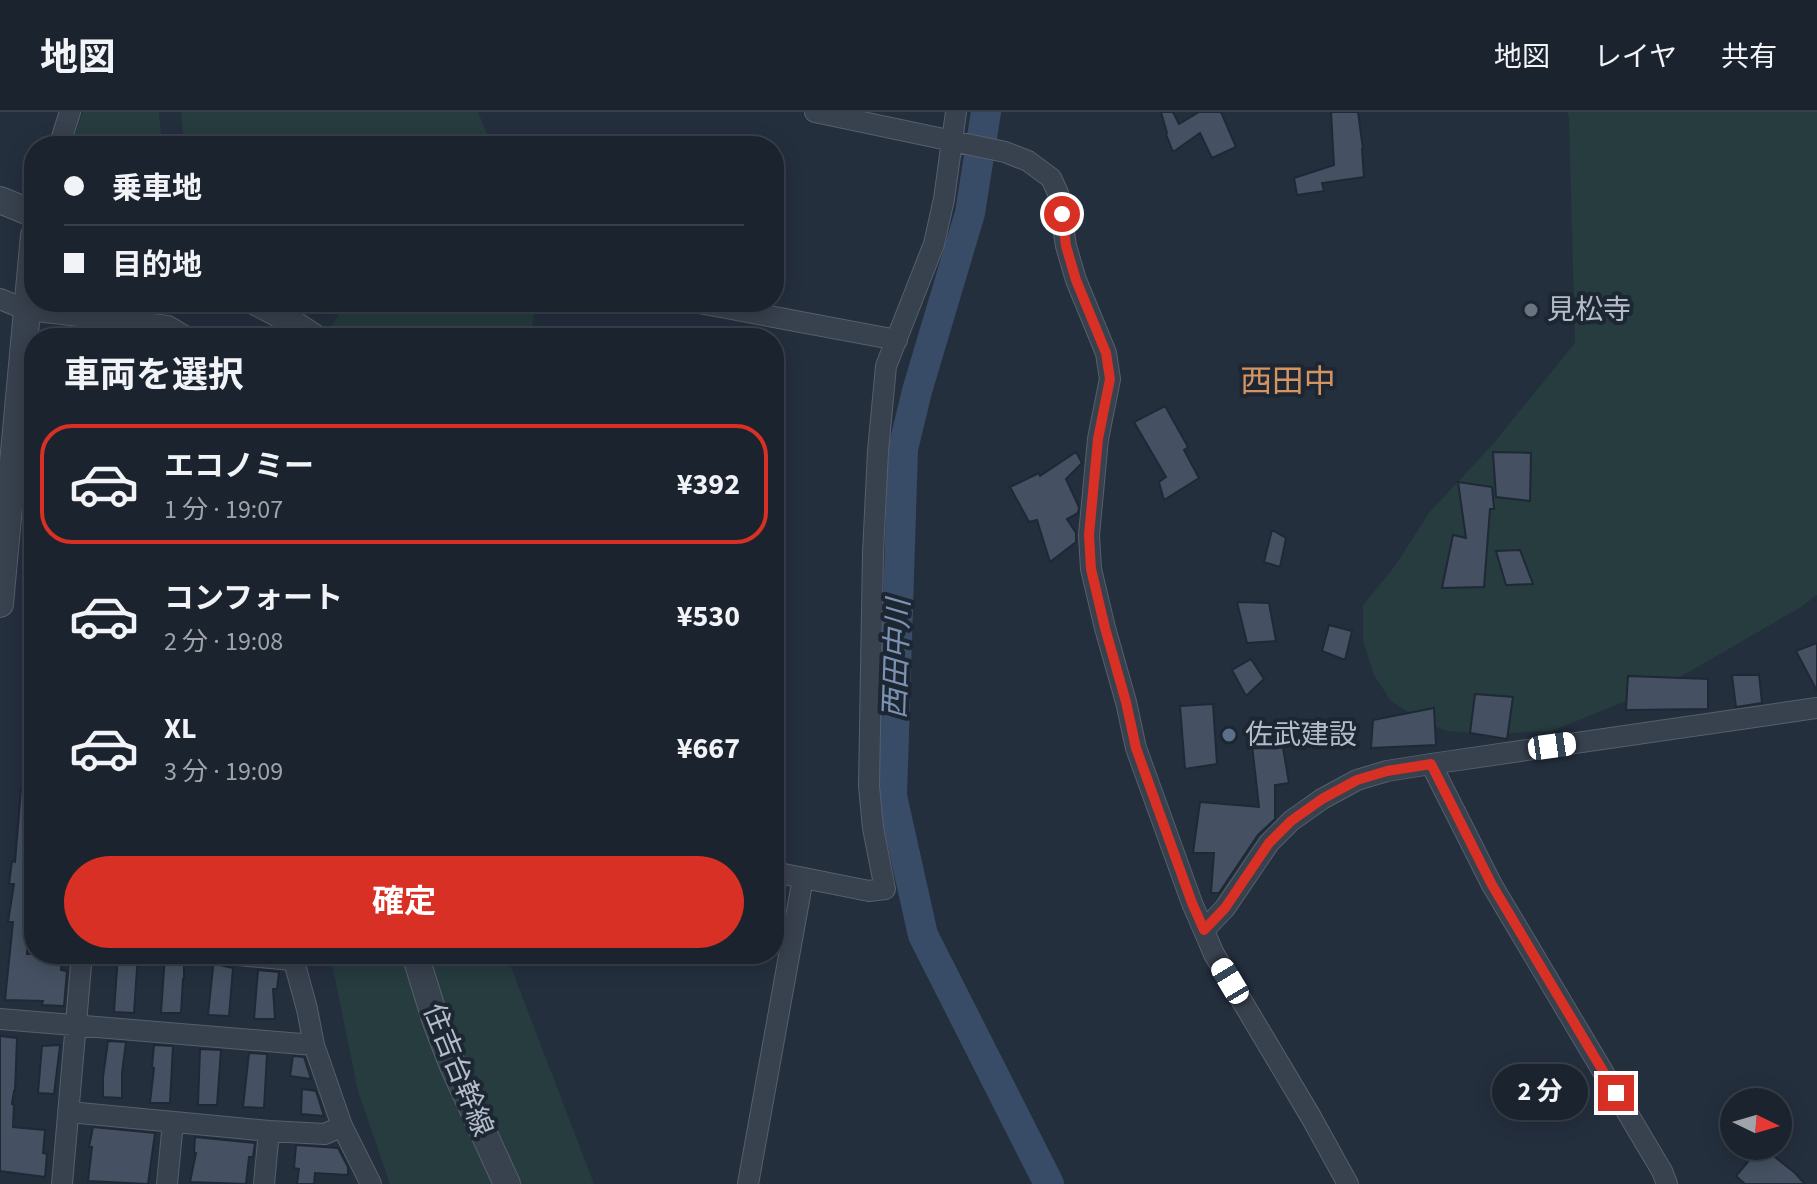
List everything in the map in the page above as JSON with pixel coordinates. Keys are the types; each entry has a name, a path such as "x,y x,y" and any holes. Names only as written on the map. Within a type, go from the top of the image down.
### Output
{"street":[{"path":"62,136 70,112"},
{"path":"815,112 1005,152 1028,161 1051,178 1058,193 1069,257 1106,353 1110,379 1098,439 1089,535 1091,569 1136,748 1192,903 1214,954 1348,1184"},
{"path":"784,874 869,891 885,889 873,828 869,786 872,566 878,451 886,366 934,244 957,143 956,112"},
{"path":"0,200 24,210"},
{"path":"0,299 24,309"},
{"path":"38,312 123,328"},
{"path":"274,312 300,328"},
{"path":"747,312 897,340"},
{"path":"0,604 24,343"},
{"path":"1204,930 1225,908 1269,843 1291,821 1357,780 1387,771 1431,764 1817,708"},
{"path":"1431,764 1492,885 1667,1184"},
{"path":"748,1184 803,878"},
{"path":"62,1184 81,964"},
{"path":"294,964 314,1045 342,1126 371,1184"},
{"name":"住吉台幹線","path":"418,964 453,1066 507,1184"},
{"path":"0,1019 314,1045"},
{"path":"69,1112 325,1134 342,1126"},
{"path":"167,1184 173,1122"},
{"path":"264,1184 269,1131"}],"green space":[{"path":"83,112 159,112 161,136 74,136"},
{"path":"181,112 478,112 488,136 183,136"},
{"path":"1567,112 1817,112 1817,595 1668,684 1552,731 1488,734 1447,731 1420,720 1391,701 1374,675 1363,641 1363,605 1395,566 1429,513 1493,444 1575,343"},
{"path":"340,312 534,312 532,328 331,328"},
{"path":"332,964 510,964 594,1184 390,1184 358,1091"}],"building":[{"path":"1161,112 1173,112 1179,124 1199,112 1221,112 1236,147 1212,158 1200,133 1173,152"},
{"path":"1331,112 1358,112 1364,177 1322,183 1324,191 1297,195 1294,178 1334,165"},
{"path":"1165,406 1188,447 1184,450 1199,478 1164,500 1159,482 1166,477 1134,422"},
{"path":"1076,452 1082,463 1066,479 1079,507 1078,513 1067,519 1076,533 1076,542 1050,562 1037,520 1029,522 1010,487 1039,473 1040,476"},
{"path":"1493,452 1531,453 1530,501 1496,497"},
{"path":"1458,482 1492,487 1494,509 1490,509 1484,587 1442,588 1453,535 1466,538"},
{"path":"1272,530 1286,538 1280,567 1264,562"},
{"path":"1520,550 1533,584 1506,585 1496,551"},
{"path":"1237,602 1269,603 1276,641 1247,643"},
{"path":"1329,625 1352,631 1345,660 1322,651"},
{"path":"1817,643 1817,691 1796,651"},
{"path":"1251,659 1264,679 1246,696 1232,670"},
{"path":"1732,675 1759,675 1762,703 1736,707"},
{"path":"1628,676 1708,679 1708,709 1626,710"},
{"path":"1475,694 1513,697 1507,739 1470,733"},
{"path":"1213,704 1217,764 1185,769 1180,706"},
{"path":"1434,708 1436,745 1371,748 1373,720"},
{"path":"1282,742 1289,783 1275,785 1275,819 1258,835 1219,893 1211,893 1214,853 1193,853 1200,802 1259,807 1252,745"},
{"path":"21,789 24,789 24,964 61,964 61,970 67,971 64,1006 42,1005 43,1001 5,1000 13,922 8,922 14,884 9,884 12,861 15,862"},
{"path":"117,964 137,964 134,1013 114,1012"},
{"path":"164,964 184,964 181,1013 161,1013"},
{"path":"213,964 233,968 229,1016 208,1015"},
{"path":"258,970 279,972 277,989 273,989 275,1019 254,1019"},
{"path":"0,1036 17,1038 13,1127 45,1130 45,1177 0,1171"},
{"path":"108,1041 126,1042 122,1098 103,1097"},
{"path":"60,1045 54,1094 38,1093 42,1046"},
{"path":"154,1045 173,1046 170,1103 150,1103"},
{"path":"200,1049 221,1050 217,1105 198,1105"},
{"path":"249,1053 267,1054 264,1108 243,1107"},
{"path":"293,1056 304,1057 311,1079 290,1076"},
{"path":"302,1089 316,1091 324,1116 301,1114"},
{"path":"93,1127 155,1133 148,1184 88,1181"},
{"path":"195,1137 255,1143 253,1157 249,1157 246,1184 190,1182 196,1153"},
{"path":"296,1145 338,1148 348,1167 348,1175 315,1173 314,1184 297,1184 299,1169 294,1168"},
{"path":"1749,1160 1779,1160 1805,1184 1745,1184 1736,1176"}],"waterway":[{"name":"西田中川","path":"986,112 970,213 903,449 892,796 923,935 1049,1184"}],"place":[{"name":"見松寺","path":"1531,310"},
{"name":"佐武建設","path":"1229,735"}],"district":[{"name":"西田中","path":"1288,382"}],"route":[{"path":"1062,214 1066,246 1076,280 1106,353 1110,379 1098,439 1089,535 1091,569 1136,748 1204,930 1225,908 1269,843 1291,821 1357,780 1373,774 1431,764 1492,885 1616,1093"}]}
